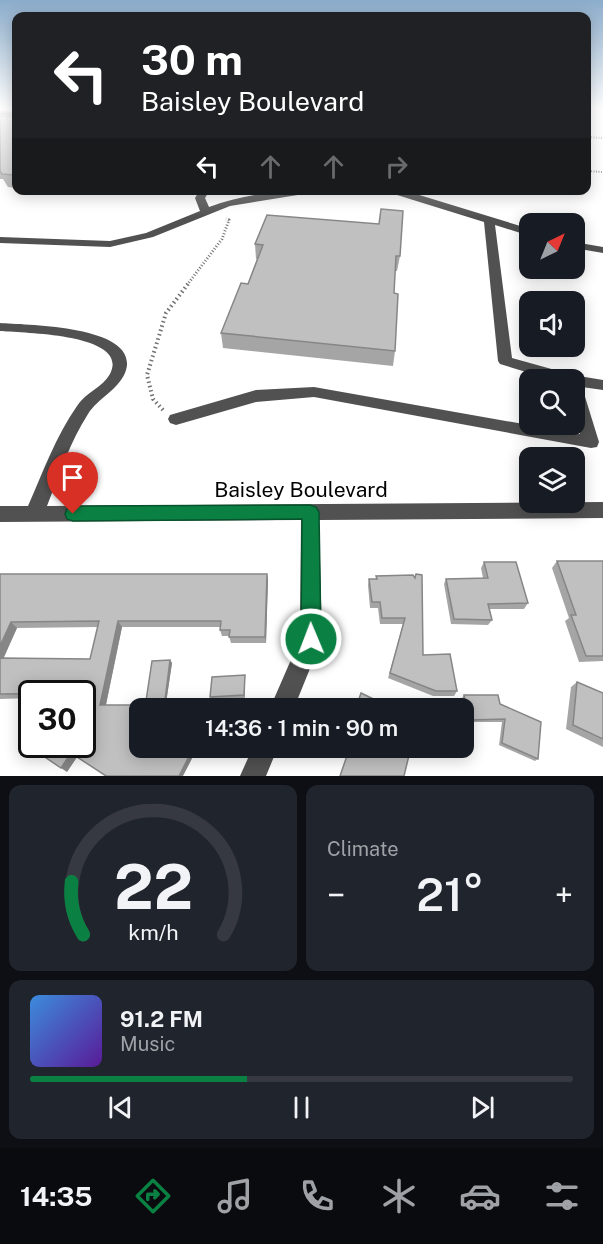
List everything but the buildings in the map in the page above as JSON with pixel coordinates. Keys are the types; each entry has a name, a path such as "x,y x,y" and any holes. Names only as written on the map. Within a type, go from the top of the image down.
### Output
{"street":[{"path":"202,195 201,198 206,212"},
{"path":"0,240 110,244 149,235 227,204 273,195"},
{"path":"416,195 489,222 519,230"},
{"path":"489,222 505,361 533,369"},
{"path":"585,247 603,250"},
{"path":"0,327 79,334 108,343 118,356 120,369 108,387 84,407 34,514"},
{"path":"585,383 603,385"},
{"path":"176,419 256,396 314,392 519,429"},
{"path":"552,435 591,442 585,420"},
{"name":"Baisley Boulevard","path":"0,514 603,510"},
{"path":"286,698 311,639 310,512"},
{"path":"254,776 261,758"}],"path":[{"path":"176,419 153,399 147,375 166,313 222,239 229,220 206,212"}],"route":[{"path":"73,514 310,512 311,639"}]}
